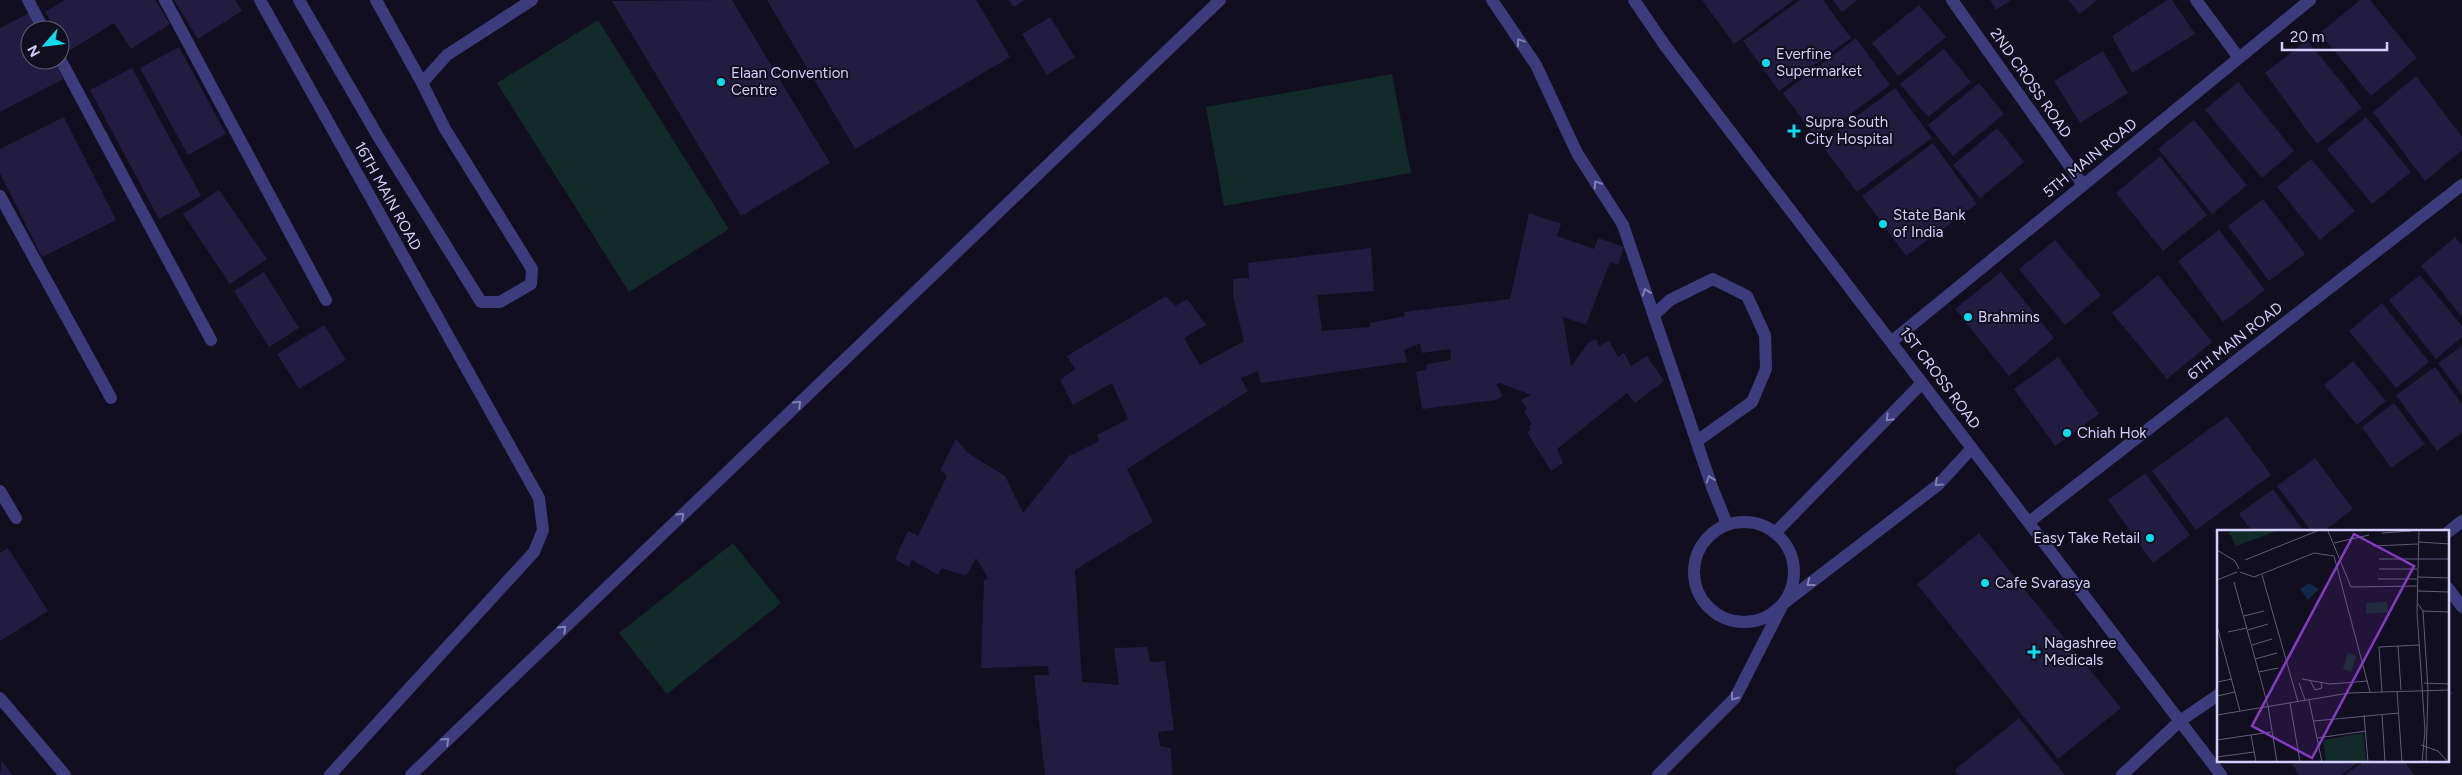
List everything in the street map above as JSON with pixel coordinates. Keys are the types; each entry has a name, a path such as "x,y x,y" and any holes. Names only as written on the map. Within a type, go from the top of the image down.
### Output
{"street":[{"path":"28,0 39,20"},
{"path":"165,0 326,300"},
{"name":"16TH MAIN ROAD","path":"260,0 539,498 543,530 534,552 330,775"},
{"path":"299,0 379,138 481,302 500,302 531,284 532,270 445,129 376,0"},
{"path":"422,83 447,54 532,0"},
{"path":"411,775 1220,0"},
{"path":"1492,0 1536,65 1577,153 1623,225 1697,442 1728,524"},
{"name":"1ST CROSS ROAD","path":"1634,0 1666,46 2221,775"},
{"name":"2ND CROSS ROAD","path":"1952,0 2083,185"},
{"path":"2196,0 2239,58"},
{"name":"5TH MAIN ROAD","path":"1891,342 2310,0"},
{"path":"66,70 211,340"},
{"name":"6TH MAIN ROAD","path":"2029,522 2462,185"},
{"path":"0,196 111,398"},
{"path":"1654,315 1670,300 1713,280 1747,296 1766,335 1766,369 1752,402 1697,442"},
{"path":"1775,533 1922,382"},
{"path":"1658,775 1735,698 1758,654 1783,604 1790,590 1794,575 1792,559 1786,544 1775,533 1761,525 1744,522 1728,524 1713,532 1701,545 1695,561 1694,578 1699,594 1709,608 1722,618 1739,622 1756,621 1770,615 1783,604 1938,485 1972,448"},
{"path":"0,491 16,518"},
{"path":"2450,530 2462,521"},
{"path":"2450,591 2462,607"},
{"path":"2122,775 2180,721 2217,696"},
{"path":"0,698 64,775"}],"green space":[{"path":"598,20 729,229 629,292 497,83"},
{"path":"1392,74 1411,173 1224,206 1206,107"},
{"path":"733,543 781,603 667,694 619,633"}],"building":[{"path":"65,0 155,0 170,24 131,49 114,23 70,50 70,20 50,20 45,12"},
{"path":"174,0 235,0 242,11 198,39"},
{"name":"Elaan Convention Centre","path":"732,0 830,163 741,216 612,1"},
{"name":"Elaan Convention Centre","path":"767,0 976,0 1010,57 855,149"},
{"path":"1009,0 1025,0 1014,7"},
{"path":"1702,0 1794,0 1734,44"},
{"path":"1800,0 1823,0 1851,38 1779,91 1743,41"},
{"path":"1833,0 1857,0 1842,12"},
{"path":"1990,0 2011,0 1996,10"},
{"path":"2068,0 2097,0 2080,14"},
{"path":"2167,0 2172,0 2195,34 2132,73 2112,36"},
{"path":"2360,0 2370,0 2417,58 2371,96 2320,33"},
{"path":"1919,5 1946,37 1898,76 1872,43"},
{"path":"29,13 33,20 20,20 20,70 58,70 63,79 0,112 0,28"},
{"path":"1050,17 1075,57 1047,75 1022,34"},
{"path":"1856,38 1890,85 1817,139 1783,93"},
{"path":"2307,40 2362,108 2317,144 2265,73"},
{"path":"179,47 226,134 188,155 140,68"},
{"path":"1944,49 1971,82 1928,117 1900,84"},
{"path":"2103,51 2128,93 2080,123 2054,81"},
{"path":"132,68 201,196 159,219 90,90"},
{"path":"2416,76 2462,137 2462,150 2425,181 2373,112"},
{"path":"2238,82 2294,151 2262,178 2205,110"},
{"path":"1979,83 2004,114 1953,156 1928,125"},
{"path":"1895,88 1932,138 1857,192 1820,143"},
{"path":"64,117 116,220 42,257 0,173 0,149"},
{"path":"2366,117 2411,172 2372,204 2327,149"},
{"path":"2194,120 2247,185 2212,214 2158,149"},
{"path":"1997,128 2024,162 1980,198 1953,165"},
{"path":"1933,143 1977,204 1906,256 1862,196"},
{"path":"2160,156 2207,215 2163,251 2116,193"},
{"path":"2311,159 2355,211 2320,240 2277,187"},
{"path":"219,190 267,259 230,284 183,214"},
{"path":"2263,199 2305,254 2269,281 2228,226"},
{"path":"1529,213 1561,224 1557,236 1594,249 1598,238 1624,247 1618,265 1610,262 1586,325 1563,317 1571,367 1587,344 1596,339 1599,346 1609,341 1618,357 1624,353 1631,366 1647,356 1664,381 1635,403 1627,393 1557,449 1563,463 1551,471 1527,432 1531,430 1529,426 1532,424 1524,412 1527,409 1521,400 1531,395 1500,383 1496,384 1503,396 1496,400 1422,409 1416,372 1426,370 1427,364 1451,360 1450,349 1422,353 1420,343 1404,350 1407,362 1261,383 1258,371 1241,378 1248,391 1127,469 1153,522 1075,570 1082,682 1119,685 1114,648 1147,647 1150,662 1165,661 1174,730 1158,732 1160,746 1171,748 1172,775 1045,775 1034,675 1049,675 1048,666 981,668 984,581 988,578 976,558 966,576 942,568 938,575 912,560 909,567 895,559 908,531 918,536 947,476 940,470 956,439 968,453 1005,476 1023,513 1069,456 1099,441 1097,435 1128,419 1112,383 1073,405 1060,380 1075,369 1067,356 1166,296 1175,306 1187,299 1206,325 1184,338 1200,365 1244,341 1233,296 1233,279 1249,278 1248,263 1371,248 1374,291 1317,295 1322,331 1370,327 1370,323 1405,316 1404,312 1510,299"},
{"path":"2219,230 2265,290 2223,322 2178,261"},
{"path":"2455,237 2462,245 2462,317 2421,266"},
{"path":"2055,240 2101,295 2065,325 2019,269"},
{"path":"264,272 299,328 269,347 234,291"},
{"path":"2001,272 2054,338 2009,376 1955,309"},
{"path":"2158,275 2212,342 2167,379 2112,313"},
{"path":"2420,275 2462,326 2462,337 2436,359 2389,300"},
{"path":"2382,303 2429,362 2396,388 2349,331"},
{"path":"324,325 346,360 299,389 277,354"},
{"path":"2462,346 2462,395 2438,363"},
{"path":"2058,357 2099,414 2055,446 2014,389"},
{"path":"2353,361 2386,401 2357,425 2324,385"},
{"path":"2435,367 2462,404 2462,432 2437,451 2396,395"},
{"path":"2394,403 2425,444 2391,468 2362,427"},
{"path":"2227,416 2271,475 2196,530 2152,471"},
{"path":"2315,458 2353,509 2325,530 2310,530 2277,486"},
{"path":"2145,473 2190,535 2153,563 2108,500"},
{"path":"2273,489 2303,530 2251,530 2239,514"},
{"path":"1979,533 2121,708 2058,759 1917,584"},
{"path":"8,548 48,611 0,641 0,553"},
{"path":"2019,718 2065,775 1958,775 1955,770"},
{"path":"2,760 12,775 0,775"},
{"path":"2291,762 2359,762 2341,775 2299,775"},
{"path":"2364,762 2406,762 2414,775 2344,775"}],"place":[{"name":"Everfine Supermarket","path":"1766,63"},
{"name":"Elaan Convention Centre","path":"721,82"},
{"name":"Supra South City Hospital","path":"1794,131"},
{"name":"State Bank of India","path":"1883,224"},
{"name":"Brahmins","path":"1968,317"},
{"name":"Chiah Hok","path":"2067,433"},
{"name":"Easy Take Retail","path":"2150,538"},
{"name":"Cafe Svarasya","path":"1985,583"},
{"name":"Nagashree Medicals","path":"2034,652"}]}
